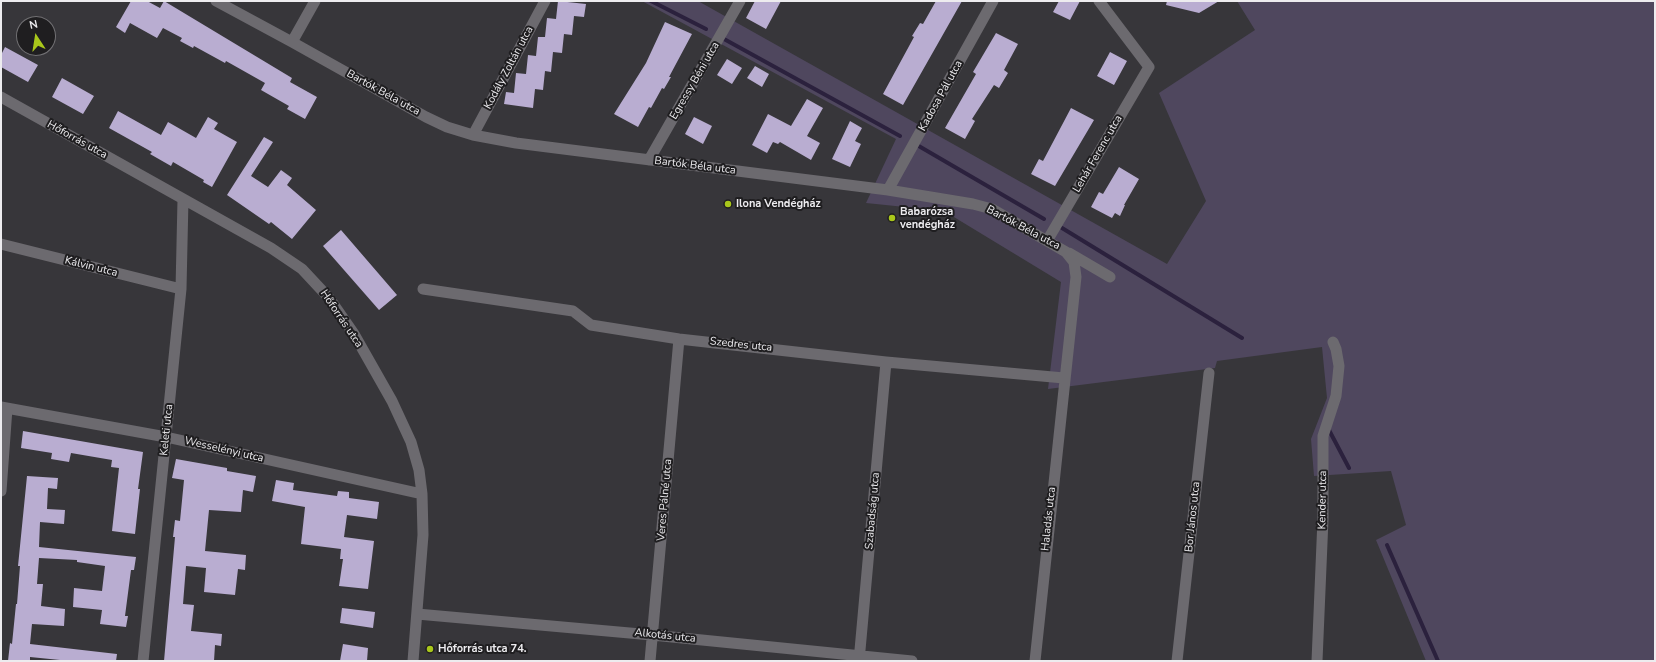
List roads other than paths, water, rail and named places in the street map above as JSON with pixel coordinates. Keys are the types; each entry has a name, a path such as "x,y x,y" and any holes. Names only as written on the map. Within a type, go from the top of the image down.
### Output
{"street":[{"name":"Bartók Béla utca","path":"216,1 431,120 473,135 516,143 888,190 983,206 1047,240 1066,252 1074,262 1076,277 1064,378"},
{"path":"292,42 315,1"},
{"name":"Kodály Zoltán utca","path":"473,135 545,1"},
{"name":"Egressy Béni utca","path":"649,160 740,1"},
{"name":"Kadosa Pál utca","path":"888,190 993,1"},
{"name":"Lehár Ferenc utca","path":"1047,240 1149,67 1099,1"},
{"name":"Hőforrás utca","path":"1,97 184,199 287,259 315,282 329,298 354,334 392,402 405,427 415,456 422,494 423,536 413,661"},
{"name":"Keleti utca","path":"143,661 181,289 184,199"},
{"name":"Kálvin utca","path":"1,244 181,289"},
{"path":"1066,252 1110,277"},
{"name":"Szedres utca","path":"423,289 573,311 592,325 679,339 886,362 1064,378"},
{"name":"Veres Pálné utca","path":"650,661 679,339"},
{"name":"Kender utca","path":"1317,661 1323,519 1323,436 1336,396 1339,366 1336,349 1333,342"},
{"name":"Szabadság utca","path":"859,658 886,362"},
{"name":"Bor János utca","path":"1177,661 1208,373"},
{"name":"Haladás utca","path":"1034,661 1064,378"},
{"path":"1,491 4,408"},
{"name":"Wesselényi utca","path":"4,408 166,437 422,494"},
{"name":"Alkotás utca","path":"417,614 652,635 859,658 912,661"}],"waterway":[{"path":"651,1 706,29"},
{"path":"724,39 900,136"},
{"path":"917,145 1044,219"},
{"path":"1062,228 1242,338"},
{"path":"1329,430 1349,468"},
{"path":"1387,545 1438,661"}],"place":[{"name":"Ilona Vendégház","path":"728,204"},
{"name":"Babarózsa vendégház","path":"892,218"},
{"name":"Hőforrás utca 74.","path":"430,649"}]}
